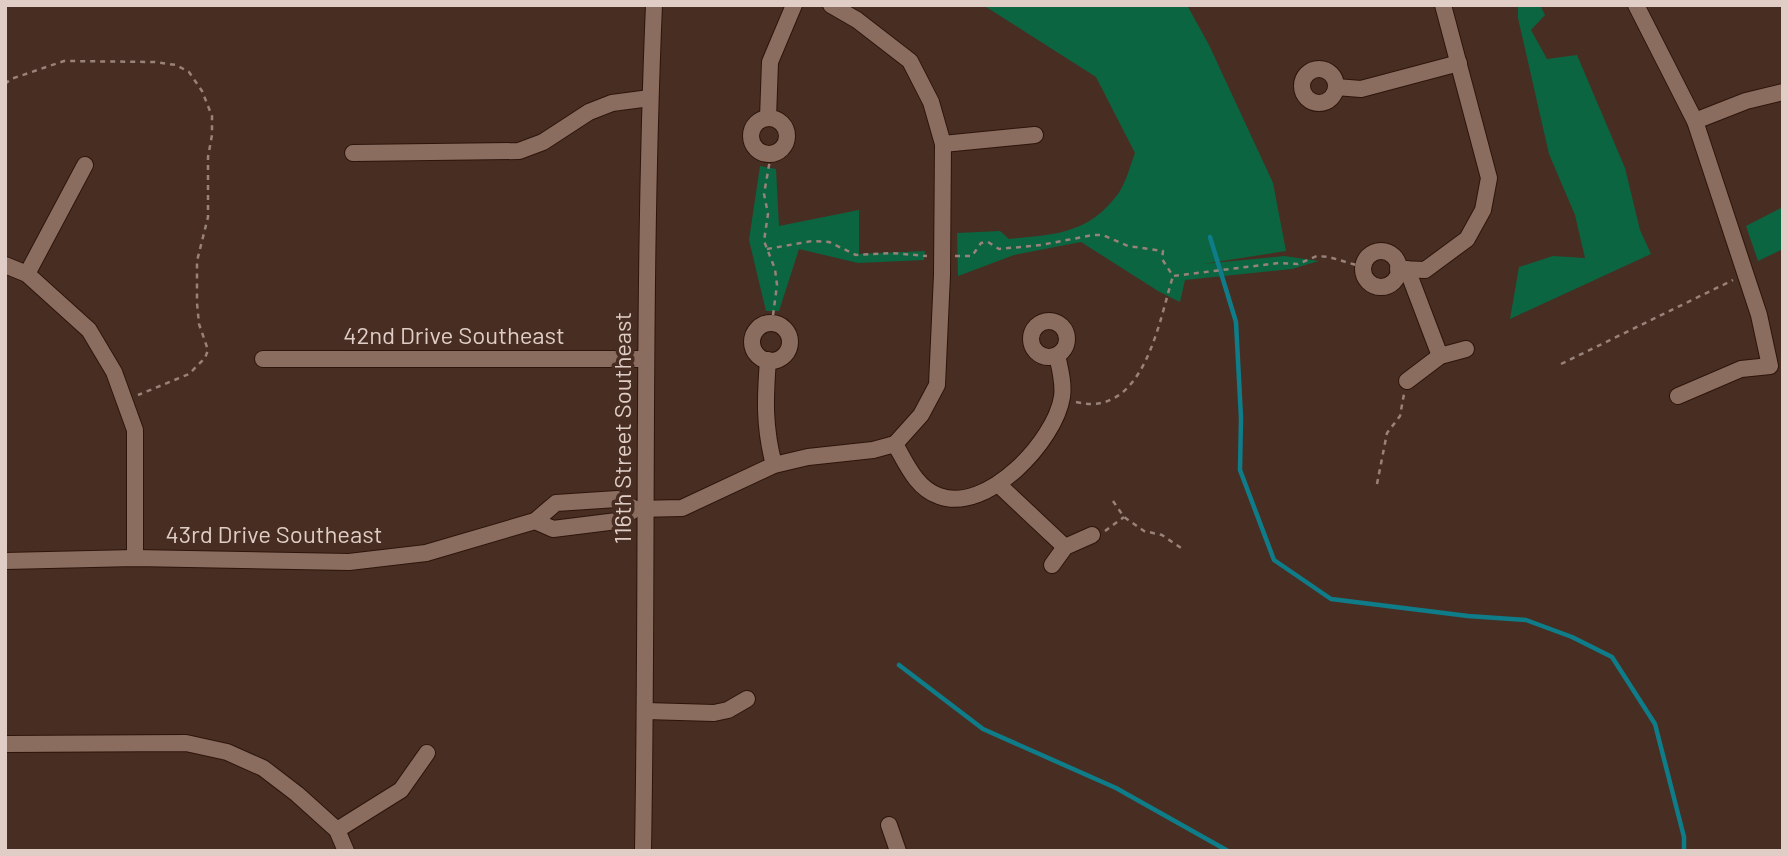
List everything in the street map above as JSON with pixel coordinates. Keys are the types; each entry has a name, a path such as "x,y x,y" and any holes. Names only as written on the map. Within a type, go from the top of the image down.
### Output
{"street":[{"name":"116th Street Southeast","path":"643,851 646,711 640,509 654,5"},
{"path":"768,118 770,62 794,5"},
{"path":"831,5 857,20 910,61 931,102 943,144 937,386 921,415 895,444 917,482 939,496 961,499 992,489 1031,455 1052,425 1062,397 1062,375 1057,355"},
{"path":"1403,269 1425,270 1467,239 1483,210 1489,178 1443,5"},
{"path":"1636,5 1695,121 1759,315 1770,366 1741,369 1678,396"},
{"path":"1336,87 1361,89 1459,63"},
{"path":"1695,121 1746,101 1783,92"},
{"path":"354,152 519,151 543,142 589,112 612,103 650,98"},
{"path":"768,118 779,121 786,135 782,147 771,154 757,149 751,137 755,125 768,118"},
{"path":"943,144 1035,135"},
{"path":"27,274 85,165"},
{"path":"1403,269 1392,283 1380,287 1366,280 1363,267 1371,254 1384,252 1395,259 1403,269 1440,356"},
{"path":"5,265 27,274 89,330 114,372 135,430 135,558"},
{"path":"772,323 784,329 789,343 782,357 768,360 756,353 753,338 761,326 772,323"},
{"path":"1407,381 1440,356 1466,349"},
{"name":"42nd Drive Southeast","path":"263,359 645,359"},
{"path":"768,360 766,434 774,465"},
{"name":"43rd Drive Southeast","path":"5,562 135,558 349,562 426,553 535,520 556,503 617,499 640,509 682,508 774,465 808,457 873,450 895,444"},
{"path":"998,484 1065,547"},
{"name":"43rd Drive Southeast","path":"535,520 553,528 617,521 640,509"},
{"path":"1052,565 1065,547 1092,535"},
{"path":"646,711 713,713 728,710 747,699"},
{"path":"5,744 186,743 227,751 263,768 337,830 346,851"},
{"path":"337,830 401,790 428,753"},
{"path":"889,825 898,851"}],"path":[{"path":"5,83 64,61 155,62 176,65 189,72 202,91 212,116 208,157 208,217 197,261 199,324 208,350 205,358 189,374 125,400"},
{"path":"771,154 764,194 768,214 764,241 775,269 777,285 772,323"},
{"path":"767,249 812,241 829,242 856,255 891,253 907,256 972,256 976,246 988,242 999,249 1103,235 1128,246 1163,251 1163,259 1173,276 1154,344 1144,366 1114,400 1096,404 1062,397"},
{"path":"1173,276 1279,263 1298,264 1317,256 1363,267"},
{"path":"1561,364 1745,274"},
{"path":"1377,484 1387,433 1399,416 1407,381"},
{"path":"1113,500 1125,517 1144,531 1162,535 1184,550"},
{"path":"1092,535 1105,531 1125,517"}],"green space":[{"path":"983,5 1187,5 1209,45 1273,183 1286,251 1203,264 1284,256 1319,261 1292,269 1185,280 1180,302 1081,242 1014,255 958,276 957,233 1000,231 1009,239 1056,233 1082,225 1106,208 1118,194 1135,153 1096,77"},
{"path":"1518,5 1540,5 1545,15 1531,30 1547,59 1577,55 1625,168 1640,230 1651,254 1510,319 1519,267 1553,256 1585,258 1575,215 1549,154 1518,18"},
{"path":"760,166 776,169 779,226 859,210 859,254 925,251 924,260 858,263 799,249 779,311 766,311 749,240"},
{"path":"1783,207 1783,249 1758,261 1746,226"}],"waterway":[{"path":"1210,237 1236,322 1241,418 1240,470 1274,560 1331,599 1468,616 1526,620 1572,637 1612,657 1655,724 1684,837 1684,851"},
{"path":"899,665 983,729 1116,788 1228,851"}]}
